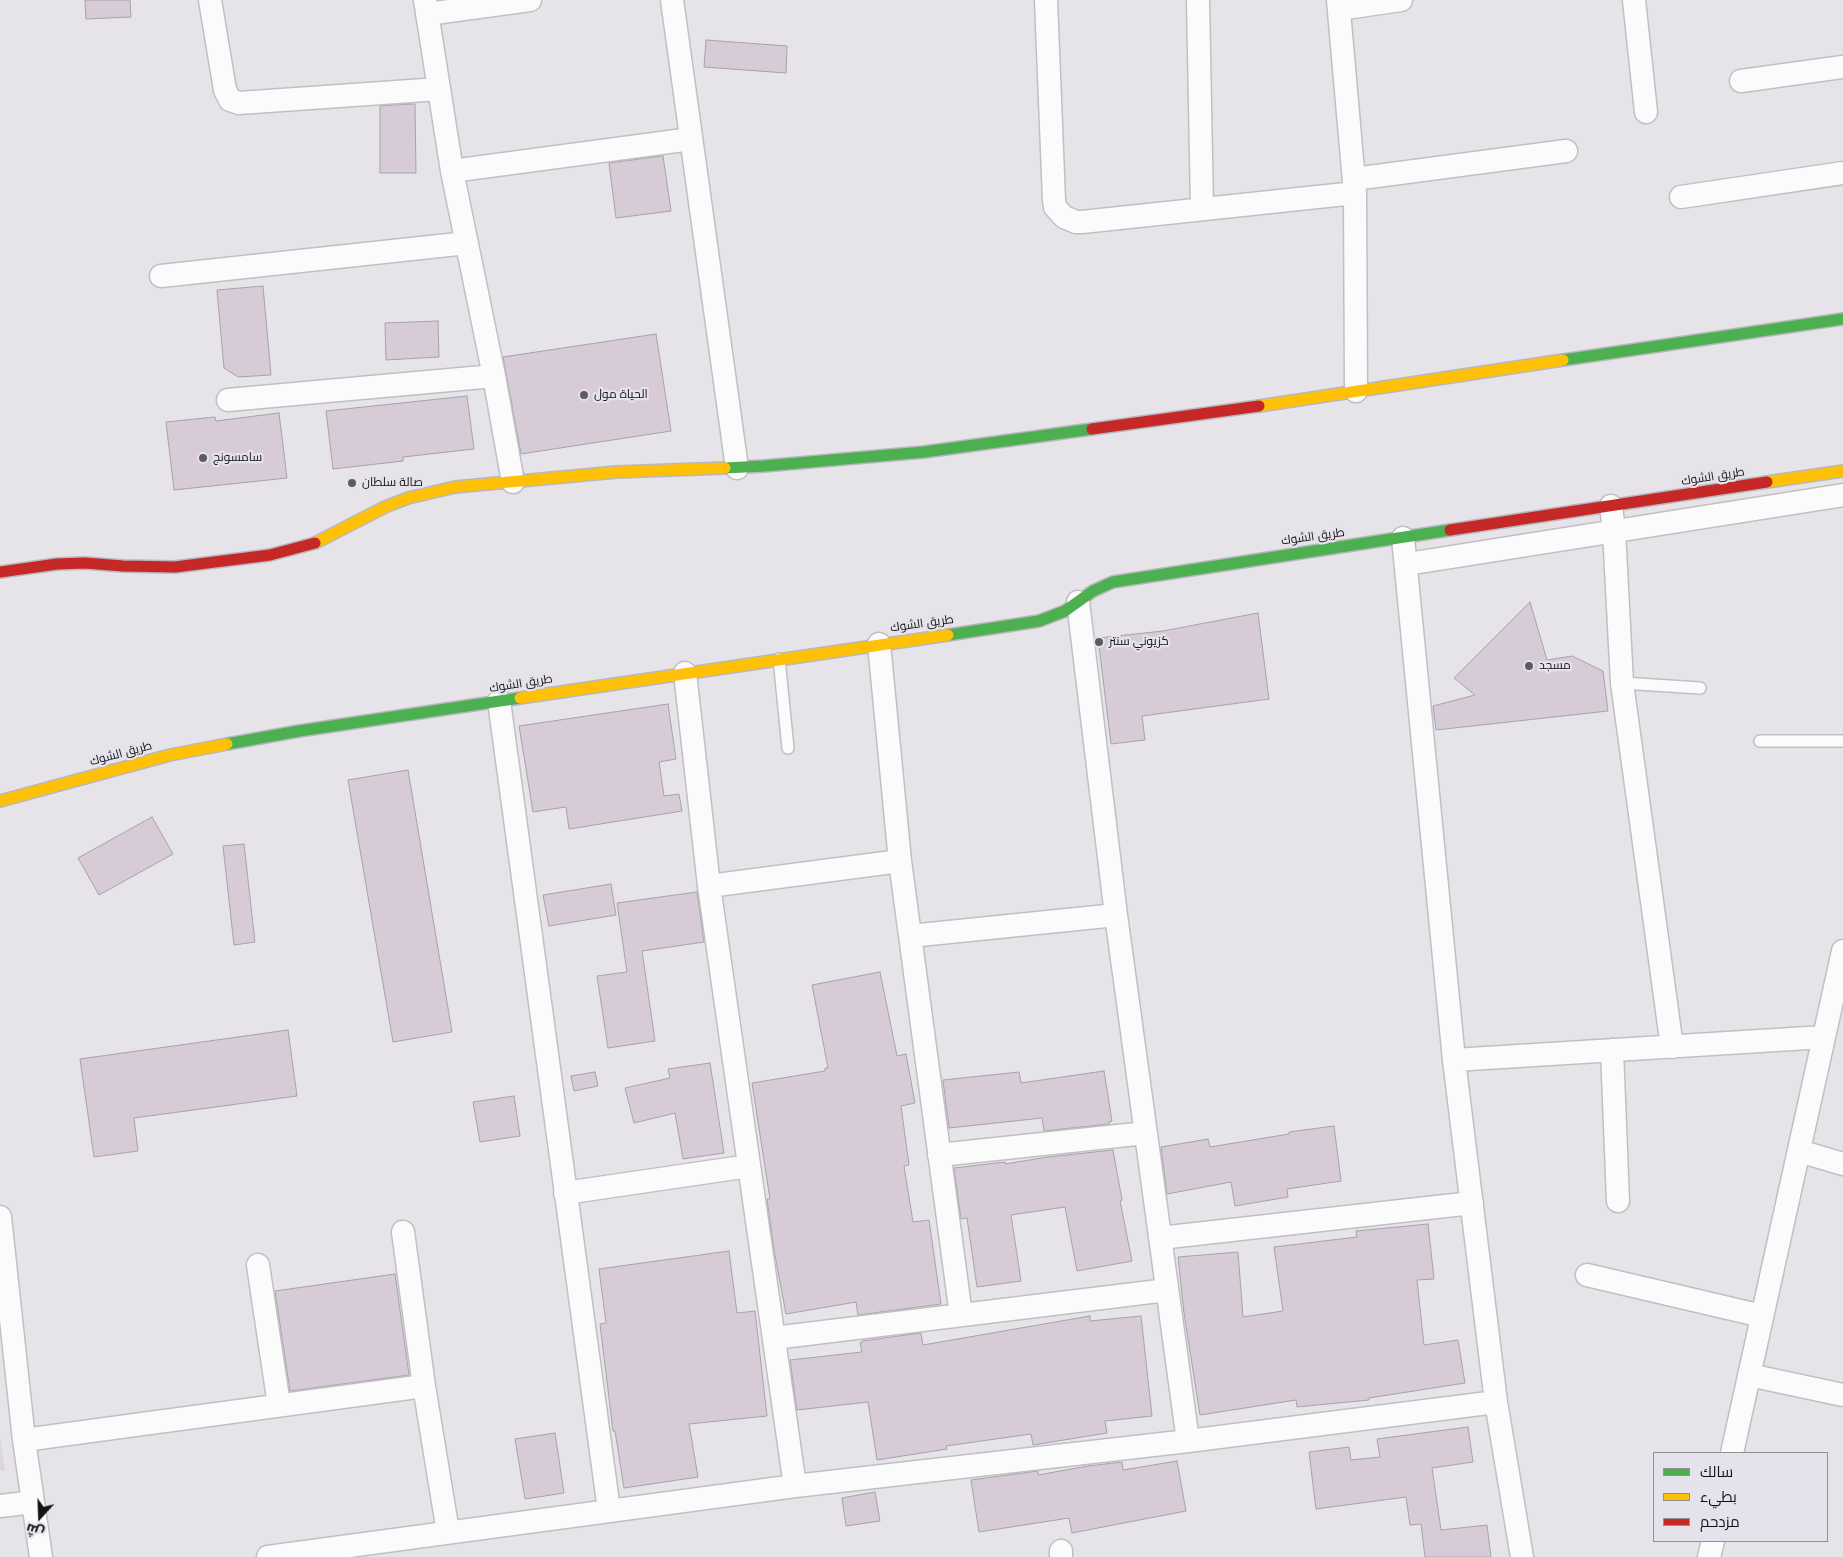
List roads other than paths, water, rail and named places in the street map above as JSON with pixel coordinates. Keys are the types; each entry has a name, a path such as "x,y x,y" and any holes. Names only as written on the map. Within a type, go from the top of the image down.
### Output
{"main road":[{"path":"0,572 58,564 85,563 175,567 270,555 311,545 385,507 408,498 455,487 617,472 737,468 924,452 1356,391 1634,348 1843,319"},
{"name":"طريق الشوك","path":"0,801 170,755 299,731 1039,621 1065,611 1092,591 1119,580 1843,471"}],"street":[{"path":"210,0 225,90 230,100 239,103 439,89"},
{"path":"513,482 494,376 452,171 426,7 530,0"},
{"path":"672,0 737,468"},
{"path":"1046,0 1054,200 1059,212 1069,220 1082,222 1202,209 1566,151"},
{"path":"1198,0 1202,209"},
{"path":"1356,391 1355,186 1339,4 1401,0"},
{"path":"1634,0 1646,112"},
{"path":"1741,81 1843,67"},
{"path":"452,171 691,139"},
{"path":"1681,197 1843,173"},
{"path":"161,276 467,243"},
{"path":"228,400 494,376"},
{"path":"1407,564 1843,495"},
{"path":"1611,506 1622,683 1672,1047"},
{"path":"1403,538 1454,1060 1496,1402 1522,1557"},
{"path":"1078,602 1116,916 1188,1441"},
{"path":"879,644 900,861 961,1315"},
{"path":"685,673 709,886 795,1486"},
{"path":"499,701 609,1510"},
{"path":"709,886 900,861"},
{"path":"910,936 1116,916"},
{"path":"1732,1452 1843,951"},
{"path":"1454,1060 1824,1038"},
{"path":"1612,1050 1618,1200"},
{"path":"939,1155 1146,1133"},
{"path":"1799,1152 1843,1164"},
{"path":"565,1193 749,1166"},
{"path":"1160,1238 1472,1203"},
{"path":"0,1217 24,1440 41,1557"},
{"path":"403,1232 424,1386 448,1532"},
{"path":"258,1266 279,1405"},
{"path":"1588,1275 1762,1316"},
{"path":"774,1338 1168,1290"},
{"path":"1749,1375 1843,1396"},
{"path":"24,1440 424,1386"},
{"path":"268,1557 394,1549 448,1532 609,1510 1496,1402"},
{"path":"0,1506 33,1502"},
{"path":"1709,1557 1713,1542"}],"lane":[{"path":"779,659 788,748"},
{"path":"1622,683 1700,688"},
{"path":"1760,741 1843,741"}],"place":[{"name":"الحياة مول","path":"584,395"},
{"name":"سامسونج","path":"203,458"},
{"name":"صالة سلطان","path":"352,483"},
{"name":"كزيوني سنتر","path":"1099,642"},
{"name":"مسجد","path":"1529,666"}]}
